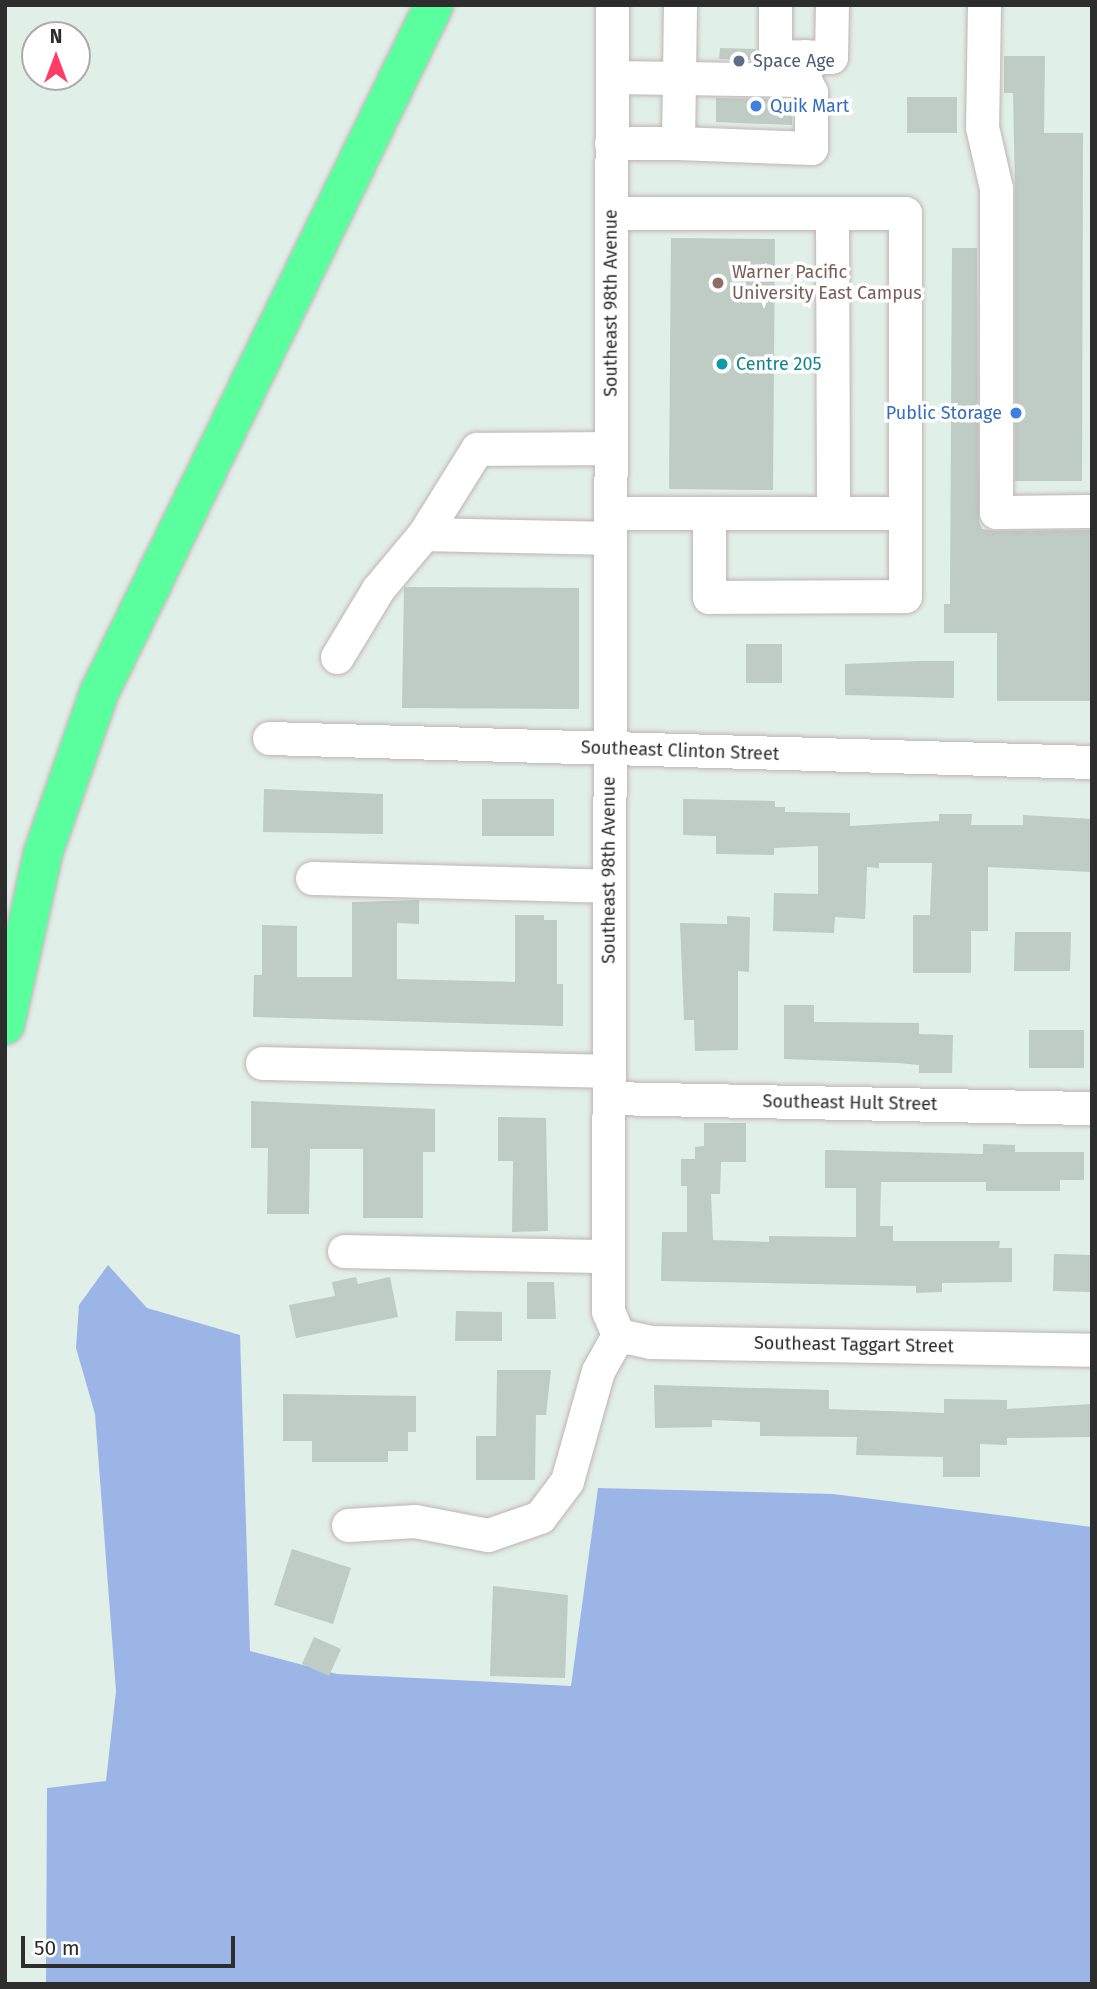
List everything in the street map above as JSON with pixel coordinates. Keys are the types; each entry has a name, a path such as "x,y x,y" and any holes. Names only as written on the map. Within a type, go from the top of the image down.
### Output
{"highway":[{"path":"5,1025 43,853 99,692 434,5"}],"street":[{"name":"Southeast 98th Avenue","path":"612,5 608,1311 618,1335"},
{"path":"678,143 680,5"},
{"path":"775,5 775,56 805,68"},
{"path":"611,76 679,78 805,68 831,57 832,5"},
{"path":"984,5 982,127 996,188 996,512 1092,511"},
{"path":"611,143 811,148 811,92 805,68"},
{"path":"611,213 905,213 905,596 709,597 709,513"},
{"path":"832,213 833,513"},
{"path":"337,657 378,589 424,534 477,449 611,448"},
{"path":"424,534 610,525 709,513 905,513"},
{"name":"Southeast Clinton Street","path":"269,738 1092,762"},
{"path":"312,878 609,887"},
{"name":"Southeast Hult Street","path":"262,1063 608,1084 1092,1108"},
{"path":"344,1251 608,1256"},
{"path":"348,1525 415,1521 488,1535 540,1517 567,1481 598,1371 618,1335"},
{"name":"Southeast Taggart Street","path":"618,1335 651,1342 1092,1350"}],"shaded area":[{"path":"108,1265 147,1308 240,1335 250,1651 337,1674 571,1686 598,1488 833,1494 1092,1527 1092,1984 46,1984 47,1788 106,1781 116,1691 95,1414 76,1348 79,1305"}],"building":[{"path":"720,48 756,49 757,60 719,59"},
{"path":"1004,56 1045,56 1044,133 1083,133 1082,481 1015,481 1013,93 1004,93"},
{"path":"907,97 957,97 957,133 907,133"},
{"name":"Quik Mart","path":"716,98 792,99 792,125 716,122"},
{"name":"Centre 205","path":"671,238 775,239 773,490 669,489"},
{"path":"952,248 977,248 979,521 982,529 996,531 1092,530 1092,701 997,701 997,633 944,633 944,604 950,604"},
{"path":"404,587 579,588 579,709 402,708"},
{"path":"746,644 782,644 782,683 746,683"},
{"path":"954,661 954,698 845,695 845,664"},
{"path":"264,789 383,794 383,834 263,832"},
{"path":"482,799 554,799 554,836 482,836"},
{"path":"683,799 775,801 775,807 785,807 785,812 850,813 850,826 939,821 939,814 972,814 971,825 1023,825 1023,815 1092,819 1092,872 988,867 988,931 971,931 971,973 913,973 913,915 930,915 932,863 879,863 879,868 867,867 865,919 835,917 834,933 773,931 774,893 818,894 818,846 774,848 774,855 716,854 716,836 683,835"},
{"path":"419,900 419,924 397,923 397,979 515,982 515,915 544,915 544,920 557,920 557,984 563,984 563,1026 253,1017 254,975 262,975 262,925 297,926 297,977 352,977 352,902"},
{"path":"727,916 750,917 749,972 738,971 738,1050 695,1051 694,1020 684,1020 680,923 727,924"},
{"path":"1015,932 1071,932 1070,971 1014,971"},
{"path":"784,1005 814,1005 814,1022 919,1023 919,1034 953,1035 952,1073 919,1073 919,1065 898,1063 784,1059"},
{"path":"1029,1030 1084,1030 1084,1068 1029,1068"},
{"path":"251,1101 435,1109 435,1152 423,1152 423,1218 363,1218 363,1149 310,1149 309,1214 267,1214 268,1148 251,1148"},
{"path":"498,1117 546,1118 548,1231 512,1232 513,1161 498,1161"},
{"path":"704,1123 746,1123 746,1162 721,1162 720,1194 711,1194 713,1240 769,1242 769,1236 856,1237 856,1188 825,1188 825,1150 983,1154 983,1144 1015,1145 1015,1152 1084,1152 1084,1180 1060,1180 1060,1191 986,1191 986,1182 881,1182 880,1226 893,1226 893,1241 1000,1241 999,1248 1012,1248 1012,1282 942,1283 942,1292 916,1293 916,1286 661,1281 662,1232 687,1232 687,1186 681,1186 681,1159 695,1159 695,1147 704,1146"},
{"path":"1054,1254 1092,1255 1092,1292 1053,1291"},
{"path":"356,1277 358,1284 390,1277 398,1317 296,1338 289,1305 335,1296 332,1282"},
{"path":"527,1282 554,1282 556,1319 527,1319"},
{"path":"456,1311 502,1312 502,1341 455,1341"},
{"path":"497,1370 551,1370 546,1415 536,1415 535,1480 476,1480 476,1436 496,1436"},
{"path":"654,1385 829,1390 829,1409 944,1413 944,1399 1007,1400 1007,1409 1092,1404 1092,1437 1007,1438 1007,1445 980,1444 980,1477 943,1477 943,1457 856,1455 857,1437 760,1436 760,1422 712,1420 712,1427 655,1428"},
{"path":"283,1394 416,1396 416,1432 408,1432 408,1451 388,1451 388,1462 312,1462 312,1441 283,1441"},
{"path":"292,1549 351,1568 333,1624 274,1605"},
{"path":"493,1586 568,1595 565,1678 490,1676"},
{"path":"314,1637 341,1649 329,1676 302,1664"}],"place":[{"name":"Space Age","path":"739,61"},
{"name":"Quik Mart","path":"756,106"},
{"name":"Warner Pacific University East Campus","path":"718,283"},
{"name":"Centre 205","path":"722,364"},
{"name":"Public Storage","path":"1016,413"}]}
